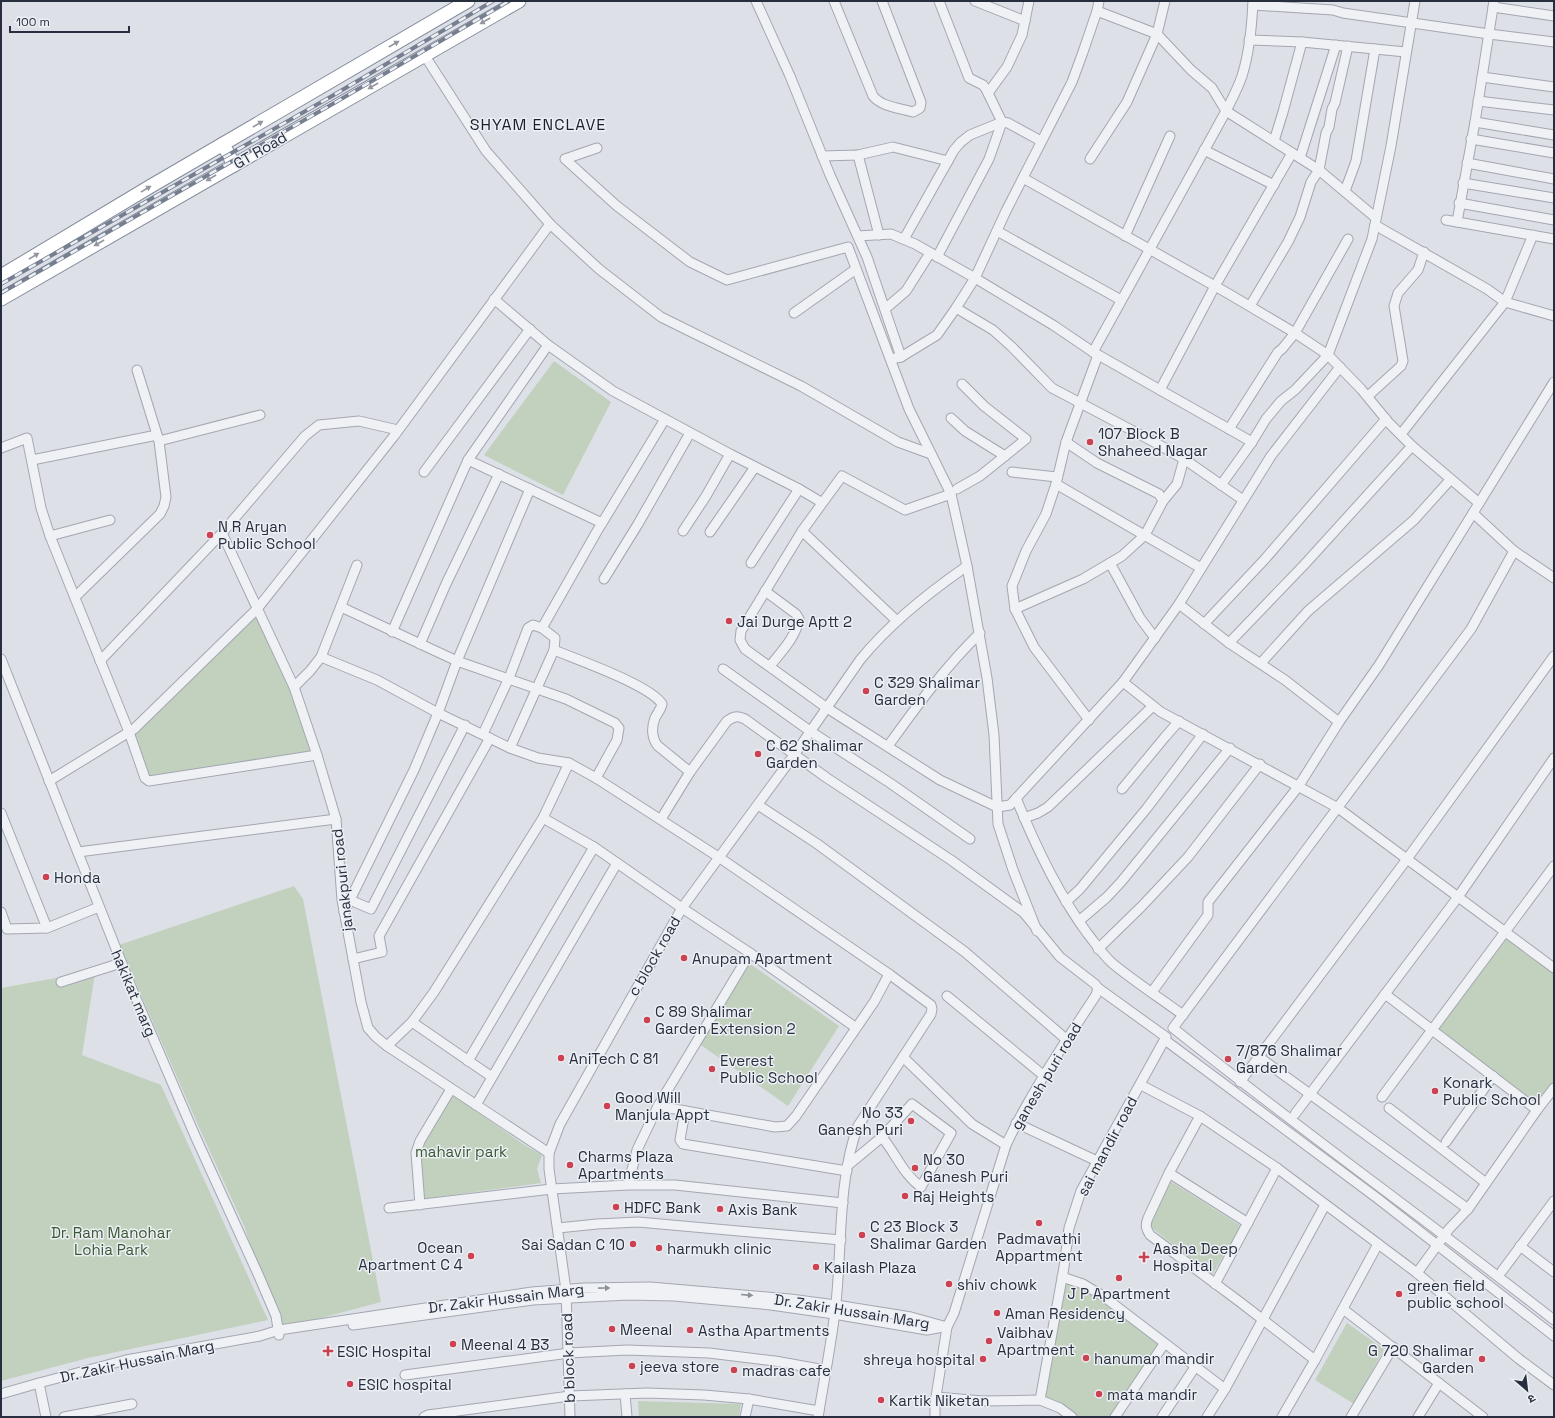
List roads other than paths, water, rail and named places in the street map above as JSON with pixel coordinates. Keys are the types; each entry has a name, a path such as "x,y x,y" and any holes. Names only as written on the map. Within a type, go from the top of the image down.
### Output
{"highway":[{"name":"GT Road","path":"1,278 222,144 468,1"},
{"name":"GT Road","path":"6,296 519,1"},
{"path":"222,144 234,165"},
{"path":"1,278 6,296"}],"street":[{"path":"756,1 790,76 822,156 867,257 886,309 901,357"},
{"path":"834,1 872,96 876,101 913,112 917,111 920,108 921,102 882,1"},
{"path":"886,309 906,291 933,255 989,159 1002,122 983,85 969,78 939,1"},
{"path":"976,1 1025,21"},
{"path":"988,93 1007,67 1022,35 1029,1"},
{"path":"891,360 901,357 937,335 975,278 1041,141 1072,82 1097,11 1099,1"},
{"path":"1090,159 1127,102 1157,34 1165,1"},
{"path":"1221,485 1252,442 1266,419 1281,401 1295,390 1328,355 1372,239 1391,146 1415,1"},
{"path":"1089,720 1034,647 1015,609 1012,586 1026,551 1046,514 1066,442 1095,354 1148,249 1226,111 1242,75 1249,40 1253,3 1333,10 1411,23 1554,42"},
{"path":"1457,222 1459,203 1475,122 1493,4 1554,16"},
{"path":"1097,11 1157,34 1212,88 1226,111 1319,170 1345,191 1376,222 1487,289 1505,302 1554,316"},
{"path":"1249,40 1302,42 1406,52"},
{"path":"1274,141 1284,112 1302,42"},
{"path":"1160,390 1216,286 1274,185 1296,155 1336,45"},
{"path":"1250,306 1288,242 1302,212 1311,182 1319,170 1326,133 1329,127 1348,46"},
{"path":"1345,191 1356,161 1375,49"},
{"path":"425,56 486,151 550,224 599,269 661,317 801,386 898,442 931,454"},
{"path":"1482,76 1554,88"},
{"path":"1478,101 1554,110"},
{"path":"904,239 948,161 961,142 970,135 1002,122 1008,123 1041,141"},
{"path":"1475,122 1554,134"},
{"path":"1125,236 1170,136"},
{"path":"1471,140 1554,153"},
{"path":"822,156 858,155 893,147 948,161"},
{"path":"598,148 565,159 617,206 690,262 728,280 848,247 909,409 931,454 954,491 980,633 994,735 998,824 1013,870 1037,931"},
{"path":"1204,150 1274,185"},
{"path":"858,155 879,235"},
{"path":"1467,163 1554,178"},
{"path":"1023,178 1216,286 1295,333 1328,355 1368,396 1386,419 1412,446 1450,480 1479,503"},
{"path":"1463,183 1554,198"},
{"path":"1459,203 1554,220"},
{"path":"1446,220 1554,239"},
{"path":"49,781 129,732 257,609 398,430 550,224"},
{"path":"997,230 1121,300"},
{"path":"858,236 891,234 904,239 975,278 1053,325 1095,354 1252,442"},
{"path":"1401,434 1505,302 1532,235"},
{"path":"1229,429 1278,352 1295,333 1348,239"},
{"path":"1368,396 1401,366 1403,361 1394,306 1398,293 1418,270 1424,252"},
{"path":"794,312 856,269"},
{"path":"494,299 548,344 613,391 821,502"},
{"path":"956,308 993,330 1052,388 1184,459 1243,500"},
{"path":"424,472 530,329"},
{"path":"392,632 468,460 548,344"},
{"path":"962,384 984,406 1026,439 980,476 954,491 905,510 842,476 821,502 764,591 741,631 740,640 745,649 827,708 940,780 997,807 1013,801 1123,682 1179,604 1271,456 1340,367"},
{"path":"75,597 160,514 164,506 166,497 158,438 137,370"},
{"path":"1152,992 1208,914 1208,902 1298,786 1339,722 1379,665 1554,382"},
{"path":"32,460 158,438 260,415"},
{"path":"951,418 965,431 1005,456"},
{"path":"542,628 602,523 665,419"},
{"path":"1204,624 1265,559 1386,419"},
{"path":"100,661 222,533 305,436 319,425 359,421 398,430"},
{"path":"604,579 638,524 690,432"},
{"path":"1,448 27,438 41,508 50,536 129,732 145,778 149,781 317,754"},
{"path":"1066,442 1097,463 1159,494 1163,501"},
{"path":"1229,643 1304,565 1412,446"},
{"path":"683,531 706,496 730,454"},
{"path":"1015,609 1083,579 1122,556 1145,535 1163,501 1177,484 1184,459"},
{"path":"468,460 602,523"},
{"path":"710,532 755,467"},
{"path":"1012,472 1056,480 1201,568"},
{"path":"420,644 446,584 498,474"},
{"path":"1261,663 1308,611 1414,520 1450,480"},
{"path":"344,912 404,791 438,713 457,661 530,489"},
{"path":"751,563 799,489"},
{"path":"1472,513 1514,551 1554,578"},
{"path":"50,536 110,520"},
{"path":"802,531 898,621"},
{"name":"janakpuri road","path":"222,533 294,687 317,754 336,819 342,900 361,1002 368,1028 387,1046 549,1153"},
{"path":"1514,551 1471,629 1173,1028 1240,1082 1444,1235 1554,1320"},
{"path":"1110,563 1140,618 1154,638"},
{"path":"294,687 321,657 357,565"},
{"name":"c block road","path":"567,1294 552,1189 549,1153 560,1124 574,1097 682,908 794,755 860,660 869,649 898,621 935,588 967,566"},
{"path":"764,591 796,614 799,619 798,625 790,639 770,666"},
{"path":"1179,604 1229,643 1285,680 1339,722"},
{"path":"341,608 457,661 537,688 608,718 619,728 617,740 596,778"},
{"path":"353,959 382,952 379,936 487,736 528,628 533,625 542,628 555,638 554,650 510,748"},
{"path":"888,746 956,656 980,633"},
{"path":"554,650 638,685 659,699 662,704 661,709 655,718 653,728 654,742 690,772"},
{"path":"1240,1082 1407,859 1554,656"},
{"path":"321,657 377,680 438,713 510,748 538,758 569,763 596,778 720,858 889,974 927,1001 932,1009 931,1014 858,1126 854,1136 847,1169 843,1202 835,1309 818,1414 749,1399 704,1395 625,1394 570,1396 472,1414 428,1415 424,1417"},
{"name":"hakikat marg","path":"1,659 121,963 196,1138 258,1274 277,1330"},
{"path":"723,669 810,731 890,783 970,839"},
{"path":"1123,682 1153,706 1338,808 1554,968"},
{"path":"1024,818 1038,813 1048,807 1153,706"},
{"path":"661,819 690,772 727,721 733,717 739,716 745,719 794,755 951,860 1016,907 1024,914 1060,957 1095,984 1098,988 1166,1037 1165,1040 1377,1198 1554,1336"},
{"path":"1122,789 1180,721"},
{"path":"350,900 371,909 464,725"},
{"path":"1066,902 1080,890 1147,808 1203,734"},
{"path":"1079,922 1122,882 1230,748"},
{"path":"1295,1114 1458,897 1554,758"},
{"path":"387,1046 412,1022 434,992 543,818 569,763"},
{"path":"1098,949 1142,906 1188,857 1260,764"},
{"path":"1013,801 1024,818 1060,892 1098,949 1112,963 1184,1015"},
{"path":"758,805 816,843 959,948 1067,1040"},
{"path":"1,813 47,928"},
{"path":"543,818 594,847 750,953 855,1027"},
{"path":"78,852 336,819"},
{"path":"468,1061 594,847"},
{"path":"476,1106 617,863"},
{"path":"1382,1097 1553,870"},
{"path":"1,912 7,928 47,928 99,907"},
{"path":"628,1185 637,1150 658,1106 750,953"},
{"path":"61,982 121,963"},
{"path":"658,1106 775,1127 787,1126 796,1116 855,1027 874,1002 889,974"},
{"name":"ganesh puri road","path":"935,1400 947,1327 954,1313 1006,1145 1016,1123 1044,1075 1096,995 1098,988"},
{"path":"1385,994 1537,1110"},
{"path":"947,996 1044,1075"},
{"path":"412,1022 492,1077"},
{"name":"sai mandir road","path":"1040,1400 1062,1277 1069,1228 1081,1191 1165,1040"},
{"path":"1259,1056 1468,1209"},
{"path":"903,1057 972,1124 1006,1145"},
{"path":"1446,1142 1493,1076"},
{"path":"1141,1084 1200,1116 1277,1168 1417,1273 1519,1359 1554,1385"},
{"path":"1417,1273 1444,1235 1468,1209 1554,1088"},
{"path":"420,1205 416,1153 420,1141 451,1089"},
{"path":"847,1169 882,1137 912,1104 951,1133 921,1187 915,1183 897,1162 882,1137"},
{"path":"1389,1108 1486,1183"},
{"path":"685,1111 680,1140 683,1144 847,1169"},
{"path":"1200,1116 1169,1173 1148,1218 1146,1225 1147,1230 1150,1235 1315,1360"},
{"path":"1016,1123 1097,1161"},
{"path":"1215,1284 1277,1168"},
{"path":"1169,1173 1248,1223"},
{"path":"389,1208 552,1189 628,1185 675,1185 843,1202"},
{"path":"1502,1271 1554,1201"},
{"path":"1207,1417 1225,1389 1325,1205"},
{"path":"558,1228 638,1222 841,1240"},
{"path":"1282,1417 1378,1244"},
{"path":"1520,1246 1554,1272"},
{"path":"1062,1277 1084,1284 1103,1296 1225,1389"},
{"name":"Dr. Zakir Hussain Marg","path":"1,1394 126,1360 277,1330 532,1292 567,1294 650,1287 790,1299 835,1309 911,1317 947,1327"},
{"name":"b block road","path":"567,1294 570,1417"},
{"path":"1343,1309 1483,1417"},
{"path":"1115,1417 1164,1344"},
{"path":"1351,1417 1393,1347"},
{"path":"405,1375 569,1352 627,1350 709,1353 776,1361 825,1370"},
{"path":"1162,1417 1195,1366"},
{"path":"39,1383 46,1417"},
{"path":"1418,1417 1438,1383"},
{"path":"625,1394 627,1417"},
{"path":"745,1417 749,1399"},
{"path":"935,1400 1040,1400 1060,1408 1071,1417"},
{"path":"928,1417 935,1400"},
{"path":"935,1400 935,1417"},
{"path":"64,1417 106,1413 132,1404"}],"railway":[{"path":"1,284 332,96 493,1"},
{"path":"1,293 336,102 509,1"}],"place":[{"name":"107 Block B Shaheed Nagar","path":"1090,442"},
{"name":"N R Aryan Public School","path":"210,535"},
{"name":"Jai Durge Aptt 2","path":"729,621"},
{"name":"C 329 Shalimar Garden","path":"866,691"},
{"name":"C 62 Shalimar Garden","path":"758,754"},
{"name":"Honda","path":"46,877"},
{"name":"Anupam Apartment","path":"684,958"},
{"name":"C 89 Shalimar Garden Extension 2","path":"647,1020"},
{"name":"AniTech C 81","path":"561,1058"},
{"name":"7/876 Shalimar Garden","path":"1228,1059"},
{"name":"Everest Public School","path":"712,1069"},
{"name":"Konark Public School","path":"1435,1091"},
{"name":"Good Will Manjula Appt","path":"607,1106"},
{"name":"No 33 Ganesh Puri","path":"911,1121"},
{"name":"Charms Plaza Apartments","path":"570,1165"},
{"name":"No 30 Ganesh Puri","path":"915,1168"},
{"name":"Raj Heights","path":"905,1196"},
{"name":"HDFC Bank","path":"616,1207"},
{"name":"Axis Bank","path":"720,1209"},
{"name":"Padmavathi Appartment","path":"1039,1223"},
{"name":"C 23 Block 3 Shalimar Garden","path":"862,1235"},
{"name":"Sai Sadan C 10","path":"633,1244"},
{"name":"harmukh clinic","path":"659,1248"},
{"name":"Ocean Apartment C 4","path":"471,1256"},
{"name":"Aasha Deep Hospital","path":"1144,1257"},
{"name":"Kailash Plaza","path":"816,1267"},
{"name":"J P Apartment","path":"1119,1278"},
{"name":"shiv chowk","path":"949,1284"},
{"name":"green field public school","path":"1399,1294"},
{"name":"Aman Residency","path":"997,1313"},
{"name":"Meenal","path":"612,1329"},
{"name":"Astha Apartments","path":"690,1330"},
{"name":"Vaibhav Apartment","path":"989,1341"},
{"name":"Meenal 4 B3","path":"453,1344"},
{"name":"ESIC Hospital","path":"328,1351"},
{"name":"hanuman mandir","path":"1086,1358"},
{"name":"shreya hospital","path":"983,1359"},
{"name":"G 720 Shalimar Garden","path":"1482,1359"},
{"name":"jeeva store","path":"632,1366"},
{"name":"madras cafe","path":"734,1370"},
{"name":"ESIC hospital","path":"350,1384"},
{"name":"mata mandir","path":"1099,1394"},
{"name":"Kartik Niketan","path":"881,1400"}],"district":[{"name":"SHYAM ENCLAVE","path":"538,124"}],"park label":[{"name":"mahavir park","path":"461,1151"},
{"name":"Dr. Ram Manohar Lohia Park","path":"111,1240"}]}
